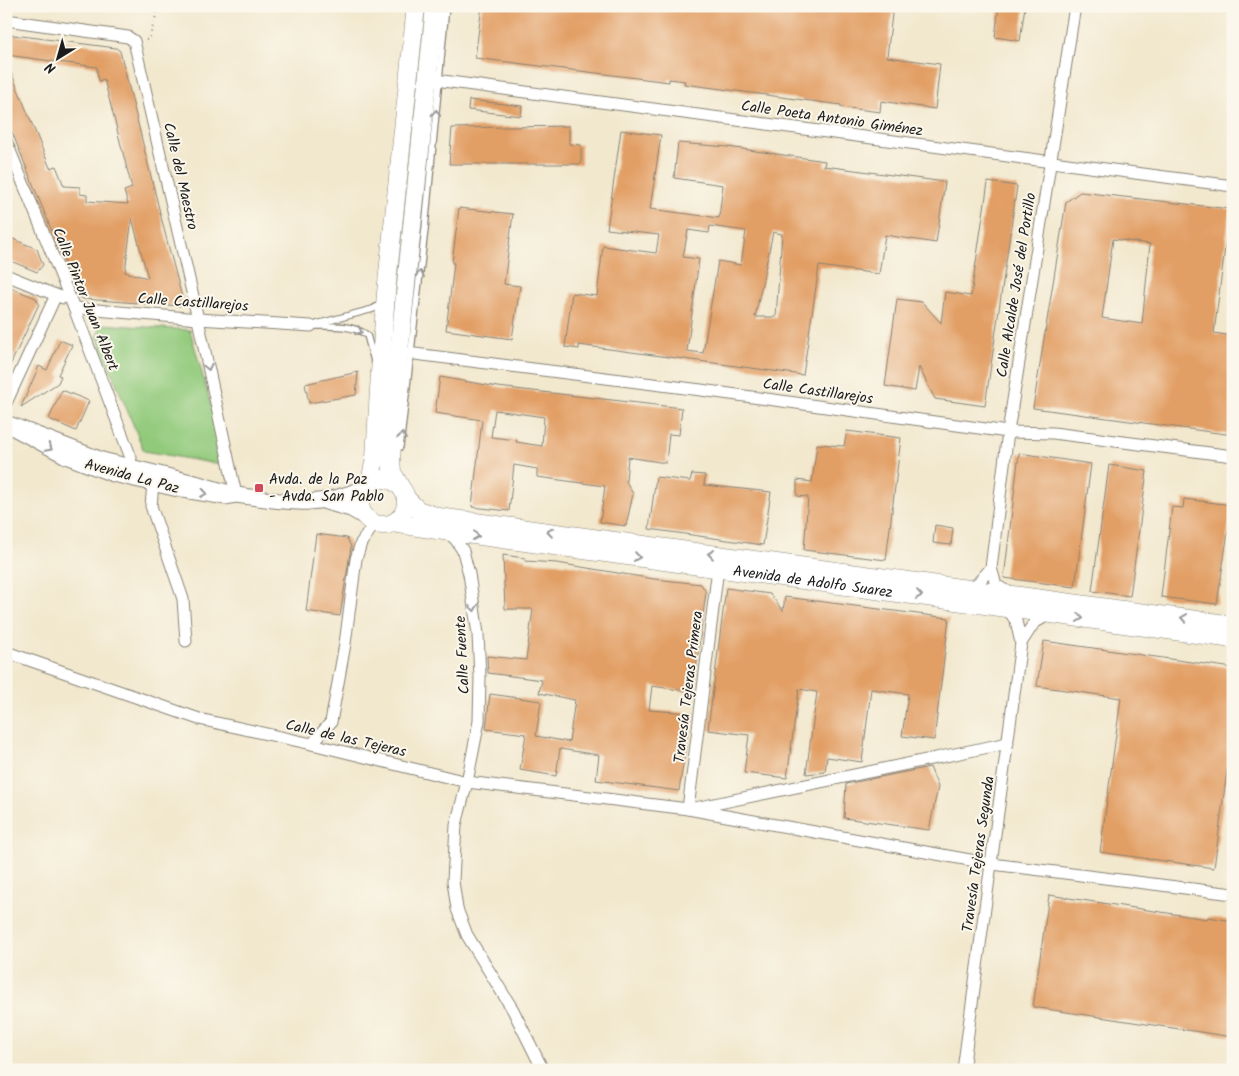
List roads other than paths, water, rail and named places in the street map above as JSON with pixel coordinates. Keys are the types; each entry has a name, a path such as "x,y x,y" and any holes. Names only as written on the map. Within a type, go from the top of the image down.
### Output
{"main road":[{"path":"416,6 386,293 375,458 368,484 361,493 360,507 371,521 381,525 393,523 404,513 402,491 392,472 390,458 397,350 425,76 435,6"},
{"name":"Avenida La Paz","path":"6,424 123,466 195,482 236,495 289,502 320,502 344,506 371,521"},
{"name":"Avenida La Paz","path":"6,424 83,464 113,474 153,484 226,497 236,495"},
{"path":"368,484 382,478 388,479 402,491"},
{"name":"Avenida La Paz","path":"320,502 344,496 368,484"},
{"name":"Avenida de Adolfo Suarez","path":"402,491 418,510 439,517 966,588 1049,614 1233,640"},
{"name":"Avenida de Adolfo Suarez","path":"393,523 447,532 718,568 1233,625"}],"street":[{"name":"Calle Alcalde José del Portillo","path":"991,568 1008,432 1075,6"},
{"name":"Calle del Maestro","path":"6,20 128,37 134,41 198,319 236,495"},
{"name":"Calle Poeta Antonio Giménez","path":"425,76 1051,163 1233,186"},
{"name":"Calle Pintor Juan Albert","path":"6,141 132,458 129,463 123,466"},
{"name":"Calle Castillarejos","path":"6,275 56,295 72,304 198,319 311,326"},
{"path":"6,403 56,295"},
{"name":"Calle Castillarejos","path":"397,350 1008,432 1053,434 1233,456"},
{"path":"153,484 151,506 183,599 186,641"},
{"path":"312,744 331,722 345,644 356,559 371,521"},
{"name":"Calle Fuente","path":"447,532 456,540 463,551 469,574 478,634 480,677 479,721 456,825 453,881 457,909 467,935 513,1010 543,1070"},
{"name":"Travesía Tejeras Primera","path":"688,809 718,568"},
{"path":"966,588 976,584 991,568"},
{"path":"991,568 996,585 1011,601 1021,643"},
{"path":"1021,643 1034,623 1049,614"},
{"name":"Travesía Tejeras Segunda","path":"963,1070 1021,643"},
{"name":"Calle de las Tejeras","path":"6,652 199,720 312,744 467,782 688,809 992,864 1233,894"},
{"path":"688,809 1008,743"}],"lane":[{"path":"421,6 425,76"},
{"path":"425,76 446,6"},
{"path":"402,491 398,461 397,350 390,312 402,199 399,180 406,159 414,94"},
{"path":"311,326 373,310 379,306 386,293"},
{"path":"311,326 357,329 367,335 379,387"},
{"path":"375,458 388,366"}],"place":[{"name":"Avda. de la Paz - Avda. San Pablo","path":"259,488"}]}
